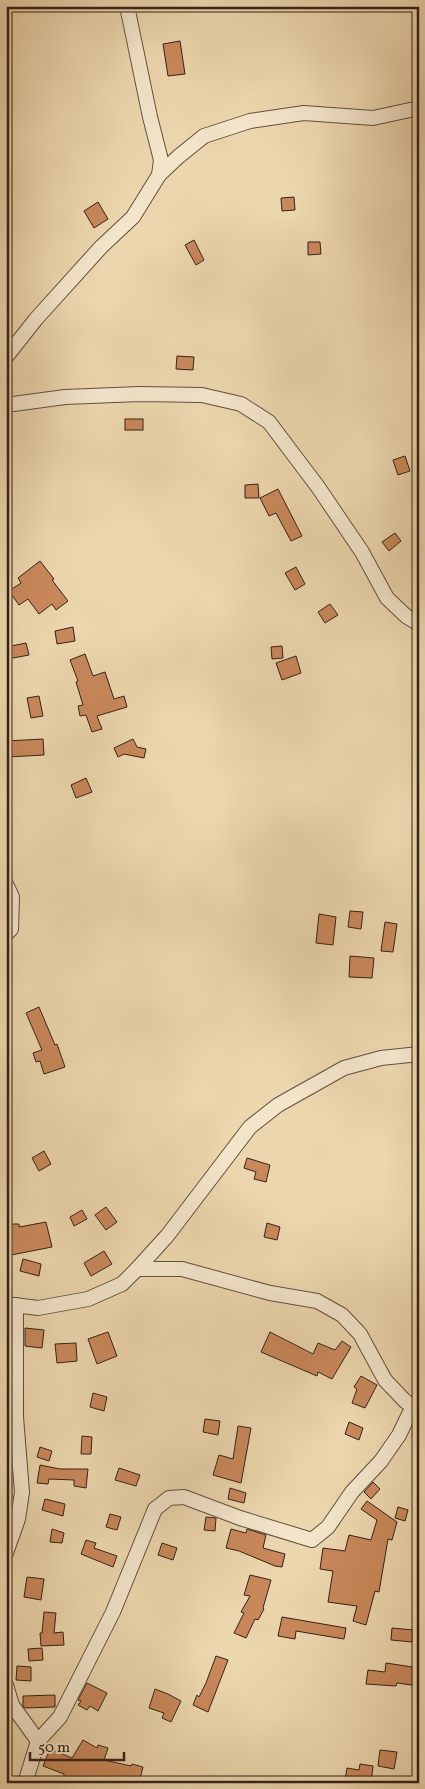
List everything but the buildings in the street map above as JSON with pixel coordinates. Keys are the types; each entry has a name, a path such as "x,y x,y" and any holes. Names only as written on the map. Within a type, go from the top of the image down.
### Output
{"street":[{"path":"127,6 161,160 159,175"},
{"path":"6,357 36,319 101,247 133,217 159,175 204,136 250,121 304,113 373,118 419,108"},
{"path":"6,405 64,397 140,394 202,394 241,404 270,422 318,487 362,552 387,598 406,616 419,624"},
{"path":"6,884 12,897 11,929 6,934"},
{"path":"6,1553 18,1519 22,1492 16,1417 11,1304 38,1308 88,1299 122,1284 167,1236 250,1126 278,1105 344,1068 381,1058 419,1054"},
{"path":"25,1783 38,1741 60,1717 113,1612 155,1509 169,1498 184,1497 240,1518 312,1540 328,1528 352,1492 381,1461 416,1408 405,1402 385,1380 360,1334 342,1315 317,1301 270,1293 182,1269 138,1269"},
{"path":"6,1684 12,1705 38,1741"}]}
